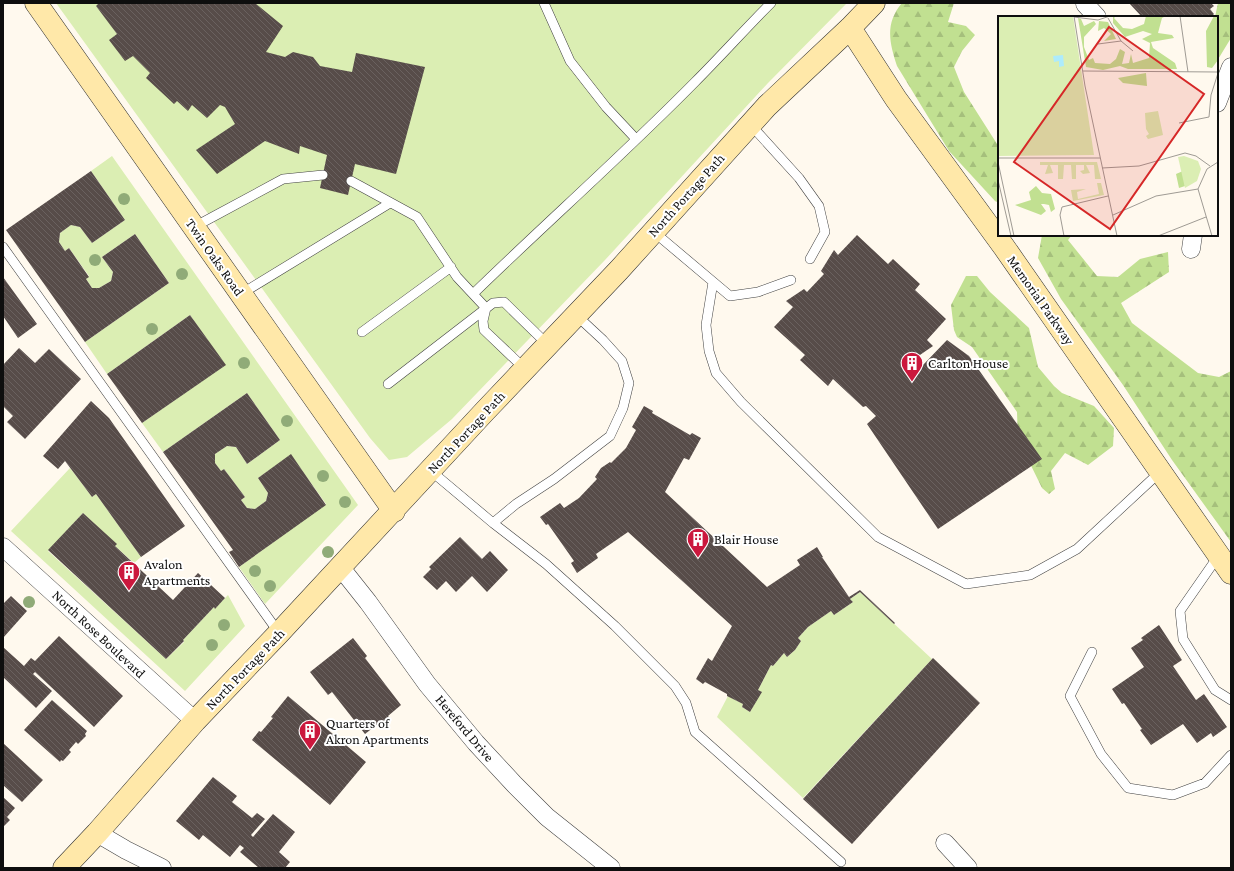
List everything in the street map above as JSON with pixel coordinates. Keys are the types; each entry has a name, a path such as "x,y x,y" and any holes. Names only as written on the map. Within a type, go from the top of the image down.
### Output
{"main road":[{"name":"Twin Oaks Road","path":"36,3 394,511"},
{"name":"North Portage Path","path":"64,868 97,833 195,721 394,511 654,231 750,124 874,3"},
{"name":"Memorial Parkway","path":"850,28 896,99 1004,247 1231,573"}],"street":[{"path":"1218,100 1231,67"},
{"name":"North Rose Boulevard","path":"3,547 195,721"},
{"name":"Hereford Drive","path":"341,568 368,602 427,684 476,743 547,817 610,868"},
{"path":"97,833 126,850 162,868"},
{"path":"945,843 968,868"}],"lane":[{"path":"544,3 570,61 606,107 636,139"},
{"path":"473,294 636,139 771,3"},
{"path":"750,124 799,178 819,206 825,232 810,259"},
{"path":"194,227 283,179 323,175"},
{"path":"351,181 417,217 458,277 486,308"},
{"path":"241,294 390,203"},
{"path":"654,231 730,296 758,292 791,280"},
{"path":"3,247 280,633"},
{"path":"362,332 451,267"},
{"path":"713,282 706,325 708,350 716,373 741,402 878,537 966,584 1030,576 1077,549 1160,472"},
{"path":"388,384 493,302 504,302 548,345"},
{"path":"486,308 483,321 484,330 525,369"},
{"path":"493,522 610,436 623,408 629,383 622,361 603,340 576,315"},
{"path":"431,471 546,564 615,626 675,686 686,703 695,732 841,862"},
{"path":"1218,555 1180,611 1183,639 1215,690 1231,700"},
{"path":"1092,652 1070,696 1101,754 1128,788 1173,795 1205,783 1231,755"}],"green space":[{"path":"56,3 847,3 768,83 605,260 452,419 407,457 389,460 370,438"},
{"path":"902,3 954,3 948,22 966,26 975,35 962,51 954,67 964,92 998,145 998,202 949,151 897,66 892,49 890,33 893,18"},
{"path":"1218,3 1231,3 1231,38 1218,59 1218,16 1215,16"},
{"path":"112,156 358,505 265,604 239,567 326,504 291,455 258,478 268,493 266,501 255,509 247,508 241,500 245,497 224,469 221,471 215,463 215,454 227,446 236,447 247,464 280,440 247,393 163,452 142,423 225,365 190,315 107,374 85,342 169,283 135,234 102,257 113,272 111,281 99,288 92,288 86,279 89,276 69,248 65,251 59,242 60,233 71,225 80,227 92,243 125,220 91,171"},
{"path":"1042,236 1071,236 1068,240 1097,276 1118,277 1140,259 1168,252 1169,272 1121,303 1132,323 1198,373 1219,377 1231,371 1231,542 1172,460 1123,385 1061,299 1038,258"},
{"path":"966,276 977,276 990,292 1029,328 1038,367 1054,386 1062,393 1094,406 1114,428 1113,446 1088,465 1065,453 1051,471 1055,489 1049,494 1042,488 1018,439 1017,412 972,347 957,337 954,330 951,305"},
{"path":"70,468 92,497 96,494 141,557 134,563 83,513 48,551 166,659 184,642 183,640 214,607 215,608 228,595 245,626 185,691 11,531"},
{"path":"860,592 932,659 803,798 717,717 728,696 743,704 742,707 750,712 761,692 758,690 771,665 773,666 784,653 787,657 795,650 801,641 798,638 808,627 831,611 834,615 853,602 850,599"}],"building":[{"path":"99,3 255,3 283,26 266,52 285,57 293,52 313,57 320,66 352,72 356,53 425,67 396,174 355,164 348,195 320,188 327,155 300,146 299,154 265,141 217,174 196,150 235,124 225,107 220,105 207,118 192,105 188,111 177,101 174,104 146,78 150,73 133,56 125,61 109,40 117,34 96,6"},
{"path":"1129,3 1211,3 1214,6 1210,9 1214,14 1212,16 1141,16"},
{"path":"91,171 125,220 92,243 80,227 71,225 60,233 59,242 65,251 69,248 89,277 86,279 92,288 99,288 111,281 113,272 102,257 135,234 169,283 85,342 6,230"},
{"name":"Carlton House","path":"857,235 888,264 893,259 920,284 915,290 946,319 927,340 933,346 917,357 923,365 947,340 969,356 1042,459 938,529 867,424 876,416 866,406 863,407 833,379 828,386 800,360 805,355 774,327 793,307 786,301 804,289 807,292 824,274 821,271 834,250 838,255"},
{"path":"3,277 37,324 18,338 3,316"},
{"path":"190,315 226,365 142,423 107,374"},
{"path":"19,348 35,363 49,349 81,379 25,439 7,422 13,416 3,406 3,365"},
{"path":"247,393 280,440 247,464 236,447 227,446 215,454 215,463 221,471 224,469 245,497 241,500 247,508 255,509 266,501 268,493 258,478 291,454 326,505 239,567 229,552 233,550 163,452"},
{"path":"91,401 109,418 185,526 141,557 96,494 92,497 65,461 58,469 43,456"},
{"name":"Blair House","path":"644,406 653,411 652,413 690,435 692,433 701,438 689,460 684,458 665,492 767,587 800,565 797,560 817,547 849,597 860,590 895,623 894,624 860,592 850,599 853,602 834,615 831,611 808,627 798,638 801,641 795,650 787,657 784,653 773,666 771,665 758,690 762,692 750,712 742,707 743,704 727,696 727,694 705,682 703,684 696,679 708,658 712,661 732,626 628,532 596,554 598,558 577,573 571,563 574,561 548,524 546,525 540,517 560,503 564,508 579,498 597,479 595,477 601,468 610,462 611,463 626,448 636,430 632,427"},
{"name":"Avalon Apartments","path":"83,513 117,544 115,546 173,600 198,573 225,598 215,609 214,607 166,659 48,550"},
{"path":"460,537 482,559 490,551 508,570 487,592 472,576 456,592 446,581 437,590 423,577 431,569 429,567"},
{"path":"11,596 27,611 3,638 3,604"},
{"path":"1159,625 1182,660 1173,666 1196,700 1204,694 1227,727 1213,737 1211,733 1197,743 1183,724 1151,745 1124,703 1122,704 1112,689 1144,667 1131,648 1143,640 1141,638"},
{"path":"59,636 123,696 94,727 35,672 33,674 52,691 36,708 3,677 3,647 24,666 31,658 35,661"},
{"path":"353,638 367,656 365,658 401,705 388,716 391,720 383,727 379,723 365,734 332,692 328,695 310,672"},
{"path":"933,658 980,703 852,844 803,799"},
{"name":"Quarters of Akron Apartments","path":"288,696 366,762 330,805 252,740 273,718 271,717"},
{"path":"52,700 87,731 85,734 86,736 78,744 76,742 69,750 71,752 63,761 61,760 60,762 24,730"},
{"path":"3,743 43,780 22,802 3,785"},
{"path":"213,777 237,796 232,802 252,818 257,813 265,819 251,835 253,837 273,814 295,832 279,852 290,862 285,868 259,868 240,852 244,848 240,845 230,857 203,835 199,840 176,821"},
{"path":"3,797 15,808 7,817 10,820 3,827"}],"place":[{"name":"Carlton House","path":"912,382"},
{"name":"Blair House","path":"698,558"},
{"name":"Avalon Apartments","path":"129,592"},
{"name":"Quarters of Akron Apartments","path":"310,750"}]}
